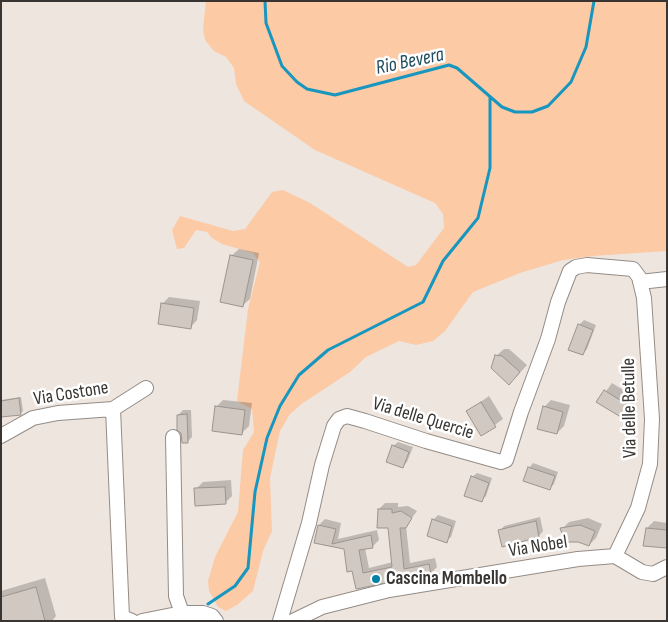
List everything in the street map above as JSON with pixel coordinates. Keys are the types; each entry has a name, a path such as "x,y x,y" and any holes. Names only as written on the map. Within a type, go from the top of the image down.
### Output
{"street":[{"name":"Via delle Quercie","path":"280,621 309,523 322,465 334,426 339,419 347,416 501,462 506,460 570,271 576,267 587,266 622,267 633,269 640,282"},
{"path":"640,282 667,279"},
{"name":"Via delle Betulle","path":"615,556 638,508 650,464 652,419 644,298 640,282"},
{"name":"Via Costone","path":"1,436 33,418 58,412 113,409 146,388"},
{"path":"113,409 122,617 132,621"},
{"path":"173,437 176,596 182,614"},
{"path":"615,556 642,572 653,574 667,568"},
{"name":"Via Nobel","path":"293,621 322,607 389,590 578,559 615,556"},
{"path":"142,621 182,614 203,613 212,616 216,621"}],"shaded area":[{"path":"206,1 667,1 667,251 563,260 520,273 473,292 445,331 433,341 416,345 399,341 366,357 350,372 303,403 290,414 280,431 270,478 272,531 263,551 253,591 237,605 226,611 218,607 209,591 208,581 215,557 238,512 243,450 254,432 252,409 237,401 248,309 260,262 253,253 222,244 212,238 207,232 196,230 184,248 177,249 172,230 180,216 233,231 245,229 272,192 283,190 310,203 408,267 416,265 444,228 443,214 435,203 315,150 244,101 236,84 234,68 226,57 214,51 205,40 203,29"}],"building":[{"path":"230,255 253,260 243,307 220,302"},
{"path":"161,303 194,308 191,329 158,324"},
{"path":"578,324 593,330 583,355 568,350"},
{"path":"495,355 502,356 520,372 509,385 491,368"},
{"path":"604,390 631,407 624,419 596,402"},
{"path":"19,398 21,415 1,417 1,401"},
{"path":"481,402 496,427 481,436 466,411"},
{"path":"215,406 245,410 242,435 212,431"},
{"path":"543,406 563,412 557,434 537,429"},
{"path":"187,414 188,443 182,443 181,433 177,430 177,415"},
{"path":"392,445 409,452 403,468 386,462"},
{"path":"528,467 555,476 550,490 523,481"},
{"path":"471,476 489,483 482,502 464,496"},
{"path":"225,487 226,504 195,506 194,488"},
{"path":"378,509 392,509 392,513 401,511 412,518 406,528 400,528 404,569 429,564 431,574 356,589 352,571 347,572 344,549 314,543 318,525 336,529 332,544 371,535 373,548 359,550 363,573 392,567 388,528 377,528"},
{"path":"432,519 452,526 447,543 427,536"},
{"path":"536,521 539,537 502,547 498,530"},
{"path":"580,525 595,531 589,546 578,542 565,542 560,528"},
{"path":"646,528 667,530 667,548 643,546"},
{"path":"36,587 45,621 1,621 1,597"}],"waterway":[{"name":"Rio Bevera","path":"265,1 266,23 282,66 297,82 307,89 335,95 449,65 457,68 502,107 515,112 532,112 548,106 571,82 586,47 594,1"},
{"path":"208,604 235,586 248,568 255,492 267,438 280,406 299,375 328,350 423,302 443,261 478,218 490,168 490,97"}],"place":[{"name":"Cascina Mombello","path":"376,579"}]}
